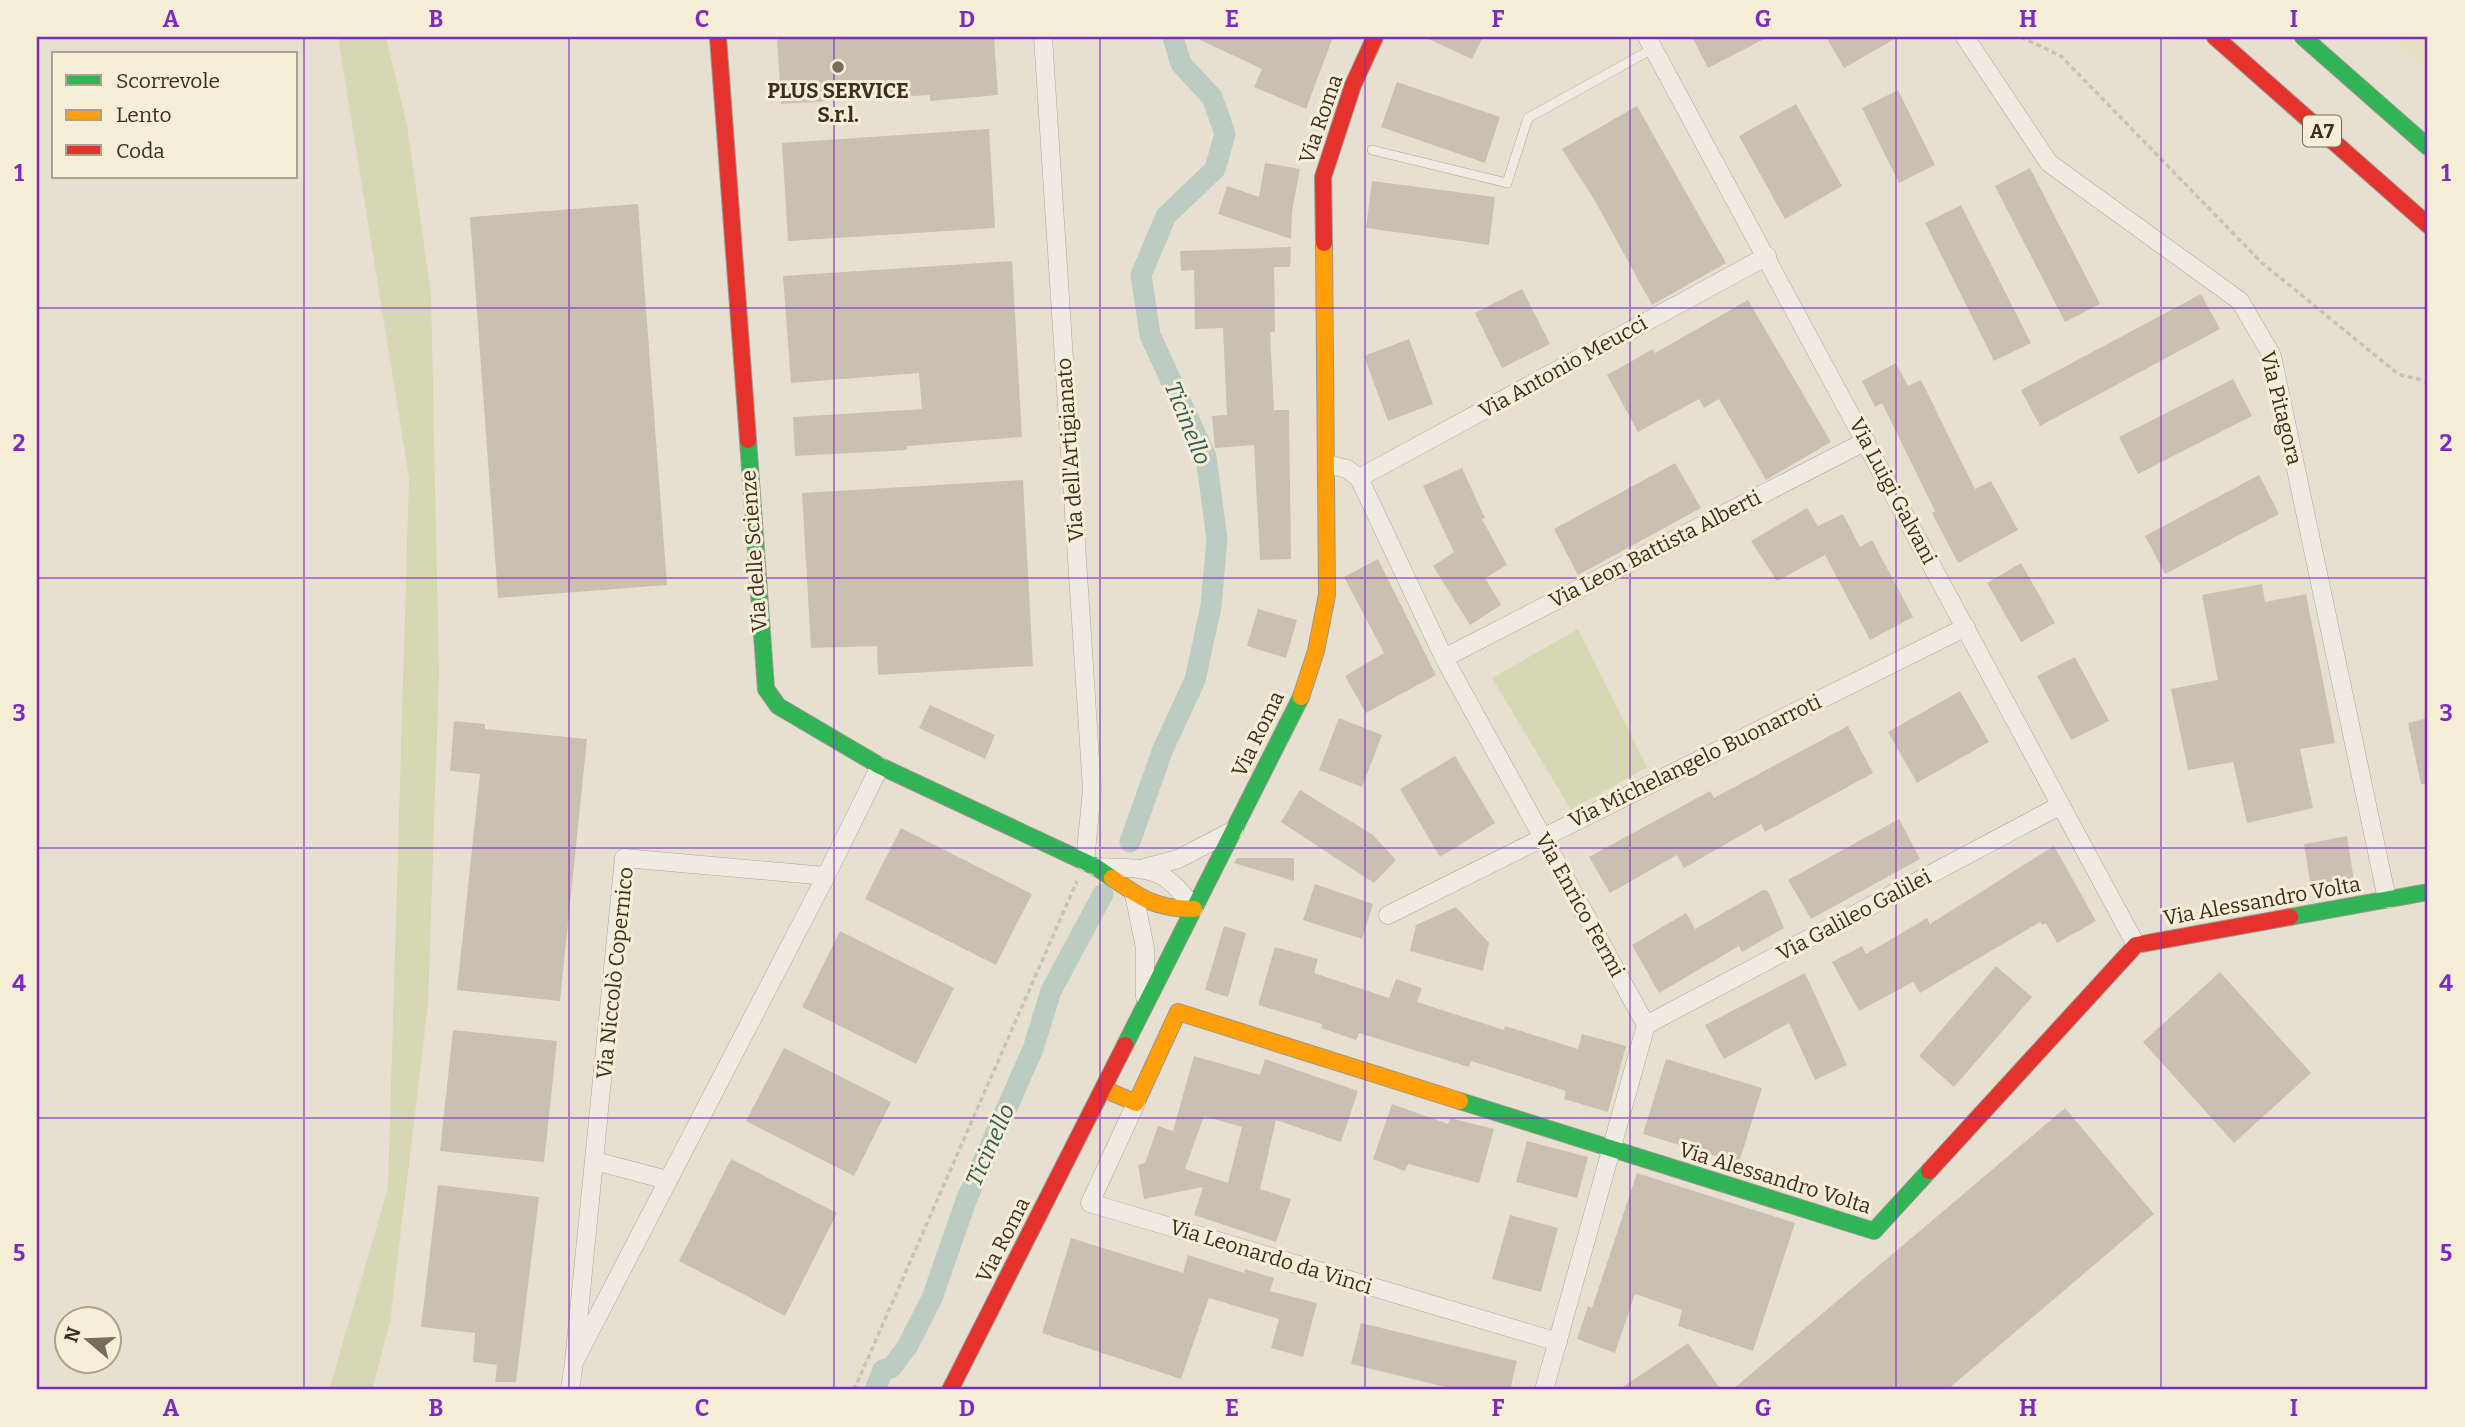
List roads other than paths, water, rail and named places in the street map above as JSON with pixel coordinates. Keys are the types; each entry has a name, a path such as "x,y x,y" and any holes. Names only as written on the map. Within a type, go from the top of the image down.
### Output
{"main road":[{"name":"Via delle Scienze","path":"718,37 766,689 778,706 880,766 1090,865 1133,894 1166,909 1194,909"},
{"name":"Via Roma","path":"950,1390 1302,695 1316,651 1327,595 1323,177 1353,85 1376,37"},
{"name":"A7","path":"2215,37 2428,225"},
{"path":"2303,37 2428,147"},
{"name":"Via Alessandro Volta","path":"1136,1103 1178,1012 1874,1231 2136,945 2428,892"},
{"path":"1104,1088 1136,1103"}],"street":[{"name":"Via dell'Artigianato","path":"1043,37 1092,789 1090,865"},
{"name":"Via Pitagora","path":"1965,37 2049,163 2240,301 2272,356 2387,900"},
{"name":"Via Luigi Galvani","path":"1651,43 2136,945"},
{"name":"Via Antonio Meucci","path":"1359,478 1767,256"},
{"name":"Via Leon Battista Alberti","path":"1444,658 1866,441"},
{"path":"1327,464 1346,469 1359,478"},
{"name":"Via Enrico Fermi","path":"1359,478 1444,658 1646,1025"},
{"name":"Via Michelangelo Buonarroti","path":"1388,915 1966,627"},
{"name":"Via Niccolò Copernico","path":"574,1362 826,876 880,766"},
{"name":"Via Galileo Galilei","path":"1646,1025 2061,805"},
{"name":"Via delle Scienze","path":"1144,869 1178,859 1234,830"},
{"name":"Via Niccolò Copernico","path":"570,1390 624,858 826,876"},
{"name":"Via delle Scienze","path":"1090,865 1144,869 1176,882 1194,909"},
{"path":"1133,894 1145,948 1145,1006"},
{"path":"1544,1390 1646,1025"},
{"name":"Via Leonardo da Vinci","path":"1136,1103 1090,1203 1558,1342"},
{"path":"595,1161 667,1181"}],"lane":[{"path":"1372,150 1507,183 1528,118 1651,43"}],"waterway":[{"name":"Ticinello","path":"1130,842 1163,749 1195,680 1211,606 1217,539 1206,457 1150,335 1141,275 1166,216 1215,169 1225,134 1212,97 1181,64 1173,37"},
{"name":"Ticinello","path":"875,1390 883,1370 891,1368 907,1347 932,1298 967,1198 1033,1049 1051,991 1103,894"}],"place":[{"name":"PLUS SERVICE S.r.l.","path":"838,67"}]}
